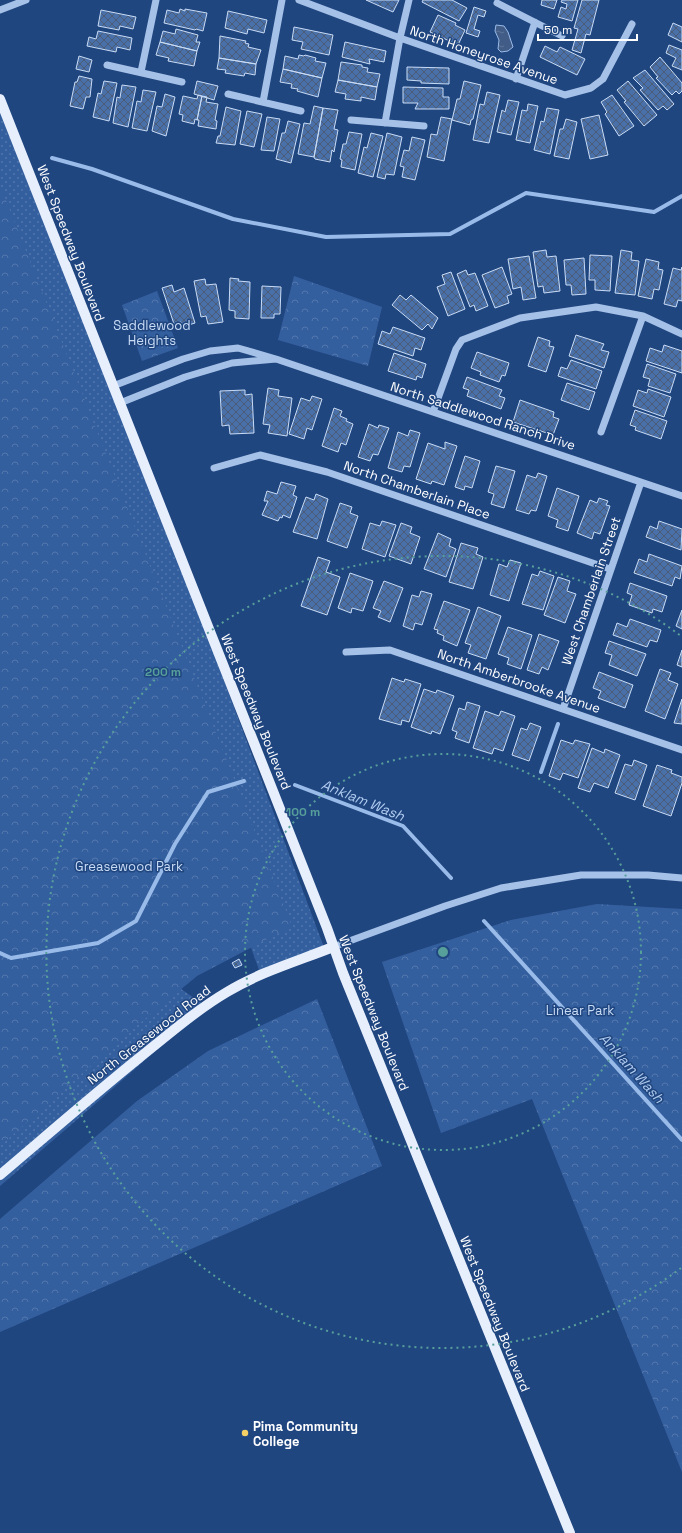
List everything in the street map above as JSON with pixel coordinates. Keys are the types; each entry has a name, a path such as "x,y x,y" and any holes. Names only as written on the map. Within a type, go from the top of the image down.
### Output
{"main road":[{"name":"West Speedway Boulevard","path":"0,99 333,947 570,1533"},
{"name":"North Greasewood Road","path":"0,1176 95,1093 209,1003 228,991 258,977 333,947"}],"street":[{"path":"0,10 26,0"},
{"path":"141,72 156,0"},
{"path":"263,102 282,0"},
{"name":"North Honeyrose Avenue","path":"299,0 400,38 565,95 591,88 603,79 632,24"},
{"path":"385,123 408,0"},
{"path":"497,3 562,36"},
{"path":"516,79 535,22"},
{"path":"107,65 182,82"},
{"path":"228,94 301,111"},
{"path":"351,120 424,126"},
{"path":"433,412 460,339 520,318 596,307 643,316 682,334"},
{"path":"601,432 643,316"},
{"name":"North Saddlewood Ranch Drive","path":"113,386 183,359 210,351 238,348 276,359 682,496"},
{"name":"North Saddlewood Ranch Drive","path":"120,404 185,377 232,363 276,359"},
{"name":"North Chamberlain Place","path":"214,468 260,455 319,470 610,570"},
{"name":"West Chamberlain Street","path":"563,709 641,482"},
{"name":"North Amberbrooke Avenue","path":"346,652 390,650 682,750"},
{"name":"North Greasewood Road","path":"333,947 446,906 501,888 581,875 648,875 682,878"}],"green space":[{"name":"Greasewood Park","path":"0,101 120,403 325,950 262,978 250,945 0,986"},
{"name":"Greasewood Park","path":"0,185 292,926 197,976 128,1033 0,1146"},
{"path":"294,276 382,307 368,366 278,340"},
{"name":"Saddlewood Heights","path":"157,291 178,348 142,361 122,305"},
{"name":"Linear Park","path":"597,904 682,909 682,1472 532,1099 441,1133 382,962 511,920"},
{"path":"159,974 206,1006 0,1186 0,1025"},
{"path":"317,999 382,1166 0,1332 0,1219 137,1101 208,1051"}],"water":[{"path":"496,25 504,26 508,32 513,47 508,51 501,52 498,49 499,40 495,31"}],"building":[{"path":"366,0 399,0 393,12"},
{"path":"423,0 452,0 467,8 459,21 422,2"},
{"path":"542,0 557,0 554,9 541,5"},
{"path":"562,0 578,0 572,21 558,17 561,7 566,9 567,4 561,2"},
{"path":"582,0 599,0 590,35 586,34 581,53 572,50 578,29 574,28"},
{"path":"474,7 486,11 484,17 478,15 474,29 480,31 478,37 466,33"},
{"path":"180,9 185,11 185,9 207,13 203,31 164,23 167,10 179,13"},
{"path":"101,10 136,17 133,29 120,26 119,30 98,26"},
{"path":"228,11 267,20 264,33 248,29 247,34 225,28"},
{"path":"438,15 456,23 455,25 465,30 458,45 430,32"},
{"path":"673,23 682,27 682,42 668,35"},
{"path":"294,27 333,35 329,55 301,49 303,42 292,40"},
{"path":"176,29 198,35 196,42 200,42 197,51 160,42 163,31 175,34"},
{"path":"98,31 132,38 130,50 117,47 116,52 87,46 89,37 96,39"},
{"path":"220,36 246,41 245,43 249,44 248,47 261,50 256,64 219,58"},
{"path":"160,42 197,51 194,66 168,61 169,58 156,55"},
{"path":"345,42 386,51 384,62 369,59 370,64 342,57"},
{"path":"669,45 682,50 682,70 672,66 676,58 666,53"},
{"path":"545,46 557,52 560,47 585,59 577,75 540,57"},
{"path":"299,55 316,58 315,61 326,63 322,78 283,69 285,56 298,59"},
{"path":"79,56 92,60 89,72 76,69"},
{"path":"660,57 682,83 682,91 679,94 676,91 672,95 656,78 658,77 650,67"},
{"path":"219,58 256,64 255,75 245,73 244,76 225,73 226,70 217,69"},
{"path":"341,62 362,65 362,67 368,68 367,72 380,74 377,87 338,80"},
{"path":"407,67 449,68 449,84 421,83 421,81 407,80"},
{"path":"283,69 322,78 318,97 297,91 298,89 291,88 292,84 280,82"},
{"path":"645,70 674,104 667,110 663,106 658,110 640,90 643,88 633,78"},
{"path":"79,76 92,79 90,97 86,97 83,109 70,106 75,82 77,82"},
{"path":"338,80 377,87 375,100 361,97 361,101 345,99 346,94 335,92"},
{"path":"104,81 117,83 109,121 93,117 98,93 101,94"},
{"path":"197,81 218,86 214,100 194,94"},
{"path":"464,81 481,85 473,119 471,120 470,125 452,120 457,99 460,99"},
{"path":"628,81 657,115 644,126 624,102 626,101 617,90"},
{"path":"122,85 136,87 128,127 113,123 117,97 120,98"},
{"path":"403,87 443,88 443,97 449,97 449,109 415,109 418,103 403,103"},
{"path":"143,90 156,92 147,131 132,128 137,101 141,102"},
{"path":"487,92 500,95 489,143 473,140 480,104 484,105"},
{"path":"165,94 175,97 166,136 152,131 157,106 162,107"},
{"path":"198,95 202,96 197,120 195,119 194,124 182,121 183,115 179,114 183,96 197,99"},
{"path":"612,95 634,126 619,136 605,114 607,112 601,102"},
{"path":"202,96 207,97 206,102 218,104 215,120 217,121 216,129 198,126 199,120 197,120"},
{"path":"508,100 519,102 511,135 497,132 502,110 505,112"},
{"path":"528,104 538,106 530,143 516,140 522,110 527,111"},
{"path":"314,106 323,108 314,157 298,154 304,123 310,124"},
{"path":"226,107 241,111 235,145 216,143 218,136 220,136"},
{"path":"323,108 338,110 334,129 338,130 334,152 332,150 330,162 315,159 314,157"},
{"path":"547,108 559,110 550,154 534,150 541,121 544,122"},
{"path":"247,111 262,114 254,147 240,144"},
{"path":"599,115 608,155 590,159 581,119"},
{"path":"267,117 280,119 274,151 261,150"},
{"path":"441,117 452,119 444,161 427,157 431,134 437,135"},
{"path":"566,119 577,122 569,159 554,156 560,129 563,129"},
{"path":"288,121 300,124 291,163 276,159 282,133 285,133"},
{"path":"349,132 362,134 355,170 341,167 342,160 340,159 343,144 346,144"},
{"path":"371,133 383,136 373,177 358,173 364,147 367,148"},
{"path":"387,133 402,137 394,175 386,174 385,179 377,177"},
{"path":"412,137 425,140 415,180 402,177 404,167 400,166 404,150 409,151"},
{"path":"546,250 547,257 556,256 560,291 544,293 543,286 538,287 533,252"},
{"path":"621,250 632,252 631,260 639,261 635,295 615,293"},
{"path":"590,255 612,256 610,291 595,290 595,280 589,280"},
{"path":"529,256 536,298 523,300 521,287 513,289 508,259"},
{"path":"584,258 586,294 572,295 571,285 566,285 564,260"},
{"path":"646,259 659,262 658,269 663,270 659,290 654,289 652,299 638,296"},
{"path":"502,267 512,294 507,296 509,303 495,308 482,275"},
{"path":"682,267 682,301 678,300 676,307 664,304 673,268 681,270"},
{"path":"466,270 468,275 475,273 488,306 476,311 474,305 470,307 457,274"},
{"path":"451,272 465,309 448,316 437,287 445,284 442,275"},
{"path":"230,278 239,279 238,281 250,282 249,319 235,318 235,311 229,310"},
{"path":"205,279 206,285 216,284 223,322 208,324 206,316 201,317 194,281"},
{"path":"172,285 174,292 184,288 195,323 182,327 181,322 174,324 162,288"},
{"path":"262,286 281,287 280,314 274,314 274,318 261,318"},
{"path":"400,295 406,300 411,295 438,318 432,329 428,324 422,330 392,305"},
{"path":"393,327 425,338 421,350 415,348 413,356 378,344 382,331 390,334"},
{"path":"576,335 604,344 601,350 609,352 604,368 569,356"},
{"path":"538,337 550,341 549,346 554,347 546,372 528,366"},
{"path":"664,345 682,351 682,373 646,361 650,348 662,352"},
{"path":"477,352 509,363 505,376 502,375 499,382 480,375 481,372 471,368"},
{"path":"394,353 426,364 422,378 417,376 416,380 388,371"},
{"path":"571,360 602,371 596,389 558,376 561,367 567,369"},
{"path":"647,364 676,374 670,393 648,386 650,379 643,377"},
{"path":"467,377 502,390 499,396 505,398 501,409 467,396 469,390 463,388"},
{"path":"567,383 595,392 589,410 561,400"},
{"path":"268,388 279,390 278,396 292,398 287,436 268,433 270,425 263,424"},
{"path":"648,389 671,397 664,417 633,406 638,390 647,393"},
{"path":"245,390 245,395 252,394 254,433 230,434 229,425 222,426 220,391"},
{"path":"312,396 322,399 312,430 307,428 304,439 289,434 301,398 310,401"},
{"path":"520,400 554,412 553,417 559,419 553,435 513,422"},
{"path":"334,408 342,411 340,416 353,424 346,445 341,443 338,452 322,446"},
{"path":"635,410 667,421 661,439 635,430 636,427 630,425"},
{"path":"369,424 378,428 379,425 389,428 378,455 373,454 370,461 358,457"},
{"path":"410,430 420,433 410,467 404,466 402,472 388,468 398,432 408,436"},
{"path":"445,442 457,446 444,485 432,481 431,484 416,479 428,443 445,449"},
{"path":"465,456 480,461 472,488 465,486 464,490 455,487"},
{"path":"496,466 515,471 504,508 491,504 494,494 488,492"},
{"path":"538,473 547,476 536,511 531,510 529,514 516,510 527,475 536,478"},
{"path":"281,482 296,486 293,495 297,497 290,518 283,515 278,521 262,515 268,501 264,501 267,491 277,494"},
{"path":"557,488 579,496 568,531 556,527 558,520 548,516"},
{"path":"316,494 328,499 317,539 293,532 306,497 314,500"},
{"path":"599,498 608,501 606,505 610,506 600,534 594,532 592,539 577,533 590,500 597,503"},
{"path":"340,503 352,507 350,513 358,516 347,548 327,541"},
{"path":"382,521 396,525 385,557 362,549 370,523 380,526"},
{"path":"659,521 682,529 681,550 646,537 650,526 657,529"},
{"path":"401,523 412,527 410,533 420,537 411,564 389,556"},
{"path":"438,533 451,539 449,546 456,549 446,577 424,569"},
{"path":"461,543 478,548 476,554 483,557 473,589 449,582"},
{"path":"649,554 682,566 680,579 675,577 672,586 634,573 639,559 647,562"},
{"path":"318,557 330,561 326,572 340,577 327,615 301,606"},
{"path":"510,560 521,563 509,601 490,595 499,564 507,567"},
{"path":"540,571 554,576 543,610 522,604 532,574 538,576"},
{"path":"350,573 373,581 363,611 352,608 351,613 338,608"},
{"path":"558,577 570,581 567,591 576,594 565,623 544,615"},
{"path":"384,581 403,588 390,622 378,617 381,611 373,608"},
{"path":"630,583 667,596 662,612 653,609 652,613 629,605 632,595 627,593"},
{"path":"421,591 432,594 422,625 415,623 413,630 403,626 412,595 419,597"},
{"path":"444,601 470,610 457,646 443,640 444,636 437,633 438,630 434,629"},
{"path":"478,607 501,616 486,659 468,653 471,645 465,643"},
{"path":"682,610 682,629 676,626"},
{"path":"630,619 661,630 657,642 650,640 647,647 613,635 617,623 627,627"},
{"path":"508,627 532,635 521,669 507,664 509,658 498,654"},
{"path":"539,634 559,641 548,670 542,667 539,674 527,670"},
{"path":"609,641 646,654 637,676 609,665 612,655 605,653"},
{"path":"682,650 682,667 677,665"},
{"path":"660,669 671,673 668,680 678,684 665,719 645,711"},
{"path":"599,672 633,685 625,708 598,698 601,691 593,688"},
{"path":"392,678 404,682 405,679 421,684 409,722 402,720 401,725 379,719"},
{"path":"424,689 436,693 437,690 454,696 440,734 432,731 431,734 411,727"},
{"path":"682,699 682,724 674,723"},
{"path":"467,702 480,706 469,743 455,738 457,732 452,730 459,708 465,710"},
{"path":"485,711 499,716 501,711 515,716 503,751 494,748 492,754 473,748"},
{"path":"530,723 541,727 529,761 512,755 521,728 527,730"},
{"path":"561,740 573,744 575,740 590,744 578,778 563,773 560,780 549,776"},
{"path":"592,748 604,753 605,749 620,755 608,788 594,783 590,792 578,788"},
{"path":"634,760 647,765 635,800 615,793 625,764 632,766"},
{"path":"657,765 672,770 671,773 682,777 682,783 671,816 643,806"},
{"path":"239,959 242,965 235,968 232,963"}],"waterway":[{"path":"52,158 92,169 233,219 326,237 450,234 526,193 654,212 682,196"},
{"path":"541,772 558,724"},
{"name":"Anklam Wash","path":"0,953 11,958 98,943 136,921 175,844 208,792 244,781"},
{"name":"Anklam Wash","path":"295,785 403,826 451,878"},
{"name":"Anklam Wash","path":"484,921 682,1140"}],"place":[{"name":"Pima Community College","path":"245,1433"}]}
